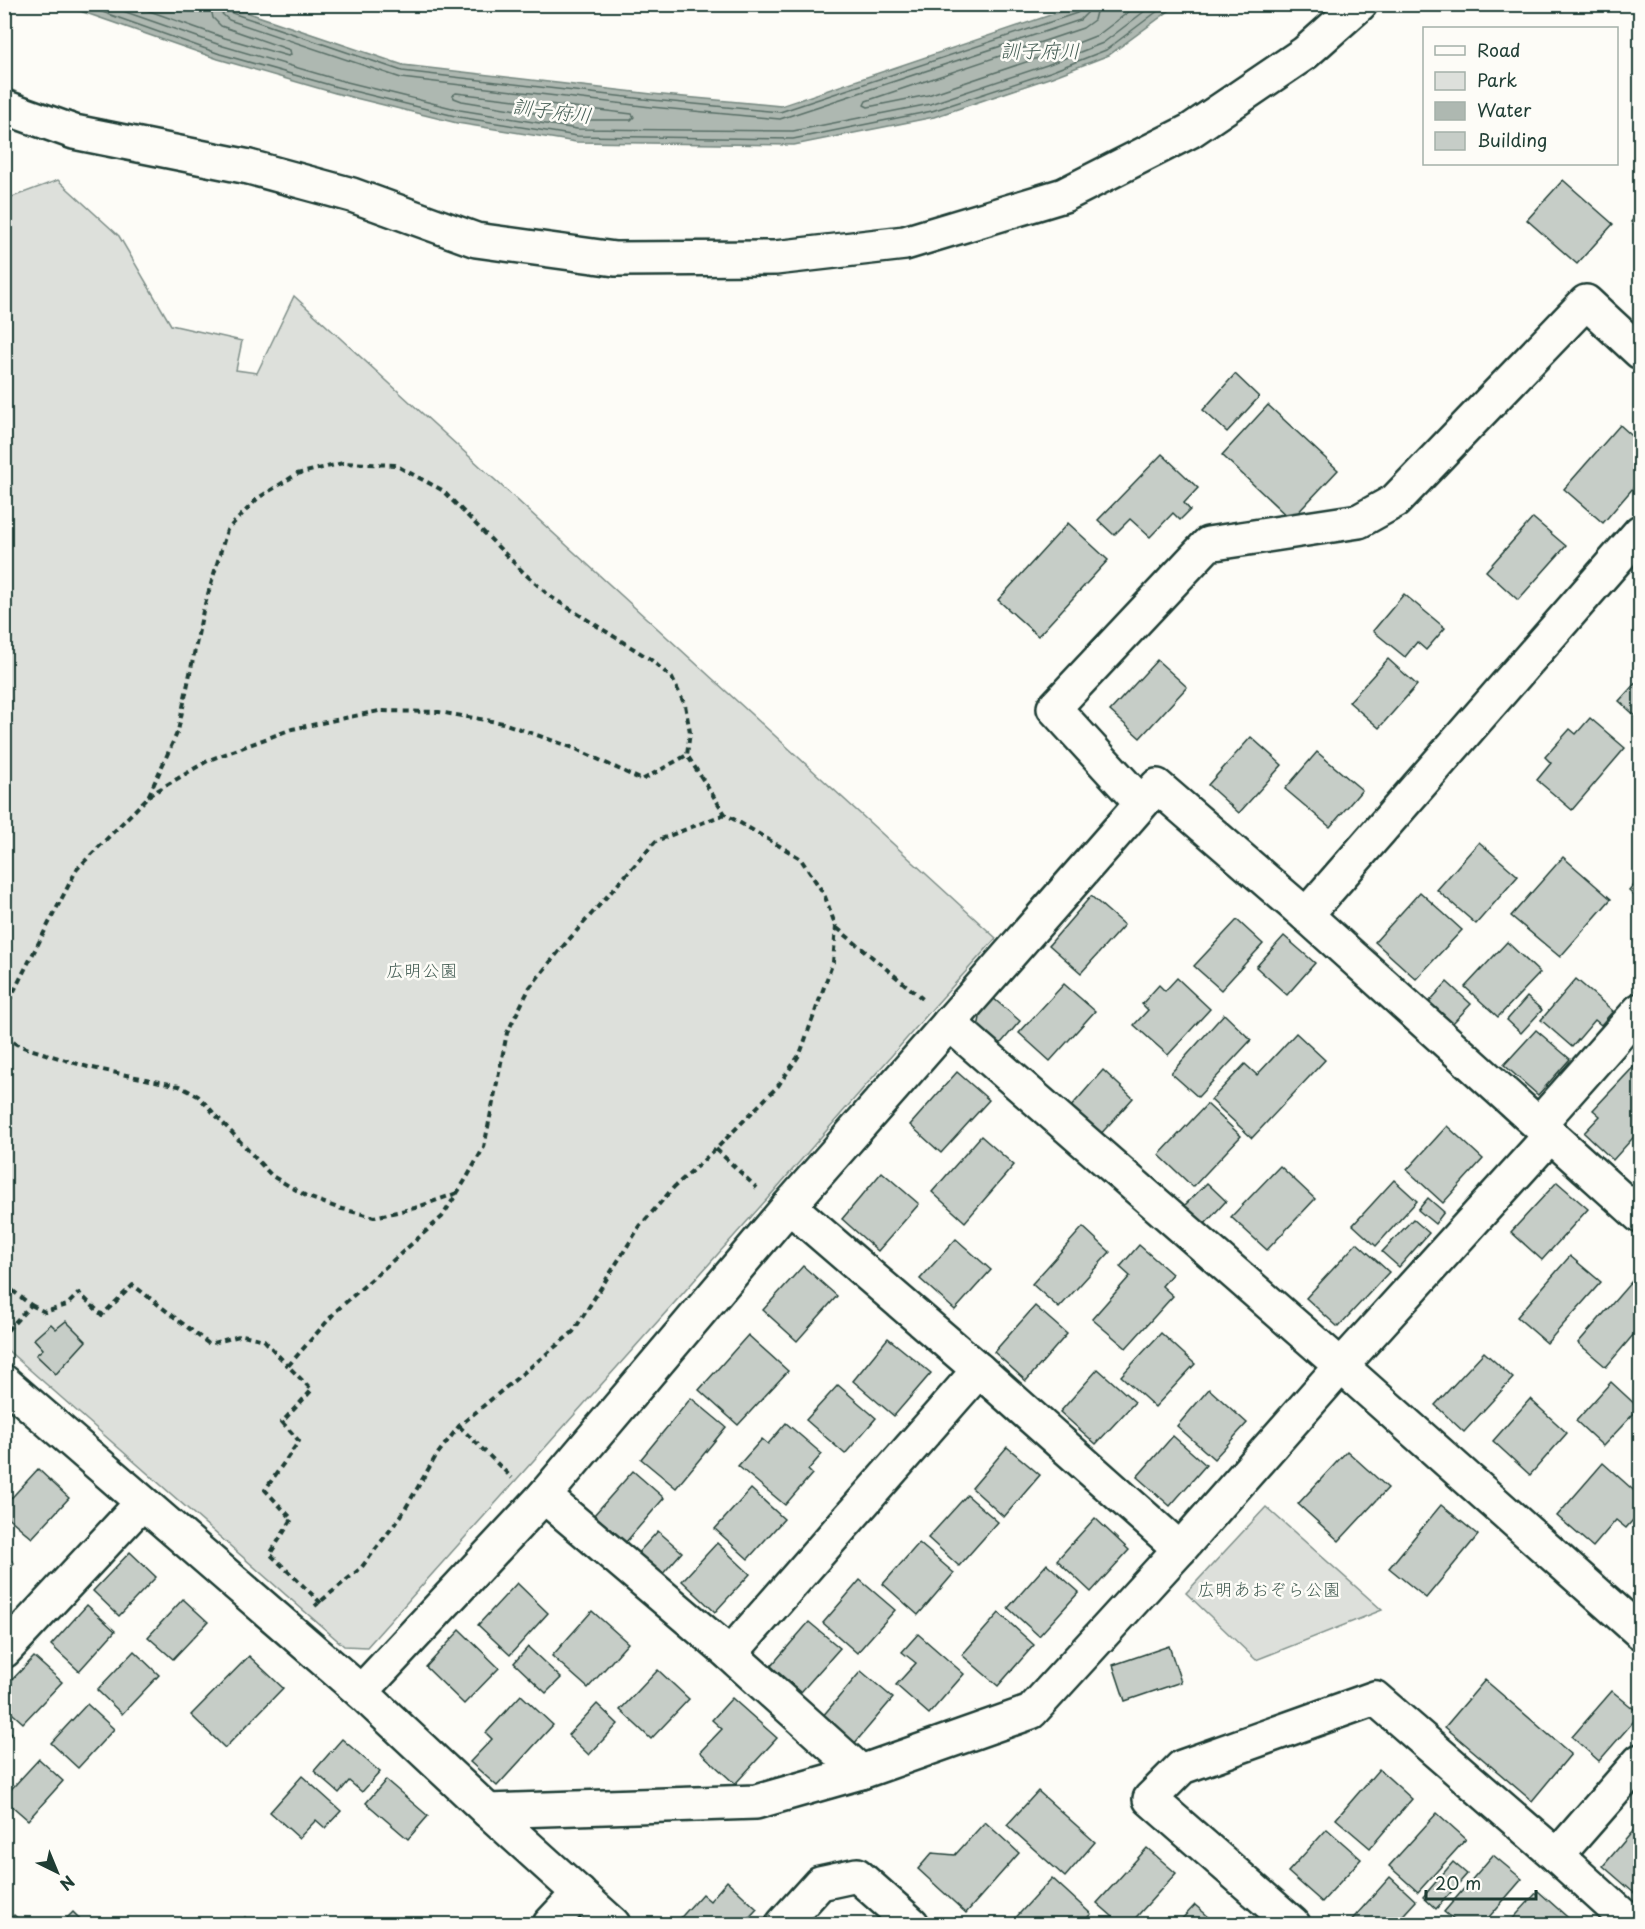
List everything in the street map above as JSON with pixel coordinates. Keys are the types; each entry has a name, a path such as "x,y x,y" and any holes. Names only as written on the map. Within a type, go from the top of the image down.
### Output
{"street":[{"path":"4,106 74,132 249,167 352,195 476,240 615,259 775,258 905,243 1064,195 1190,131 1305,53 1360,4"},
{"path":"1141,803 1054,708 1208,544 1359,521 1395,501 1586,302 1641,352"},
{"path":"1306,915 1641,532"},
{"path":"361,1692 544,1496 789,1206 1157,786 1306,915 1641,1216"},
{"path":"488,1811 756,1802 861,1772 1031,1712 1180,1550 1341,1366 1545,1130 1641,1010"},
{"path":"949,1023 1641,1632"},
{"path":"789,1206 979,1370 1180,1550"},
{"path":"730,1654 979,1370"},
{"path":"4,1382 361,1692 613,1924"},
{"path":"544,1496 730,1654 861,1772"},
{"path":"4,1651 142,1503"},
{"path":"1293,1924 1150,1799 1182,1767 1375,1698 1632,1924"},
{"path":"1557,1856 1641,1761"},
{"path":"783,1924 820,1883 857,1875 912,1924"},
{"path":"550,1924 579,1893"}],"path":[{"path":"148,796 178,731 203,611 227,530 258,498 297,474 343,463 394,465 442,490 525,574 551,597 650,659 672,678 685,705 690,732 687,755 725,814 800,858 824,894 836,927 833,962 800,1054 778,1086 716,1149 674,1187 640,1226 573,1332 459,1426 436,1456 401,1515 361,1568 321,1603 284,1626"},
{"path":"4,1011 77,869 148,796 209,760 292,729 379,711 439,711 503,723 574,748 642,780 687,755"},
{"path":"288,1365 337,1310 442,1217 484,1147 507,1033 530,987 656,841 725,814"},
{"path":"836,927 949,1023"},
{"path":"4,1037 20,1046 88,1067 178,1086 198,1096 272,1176 308,1197 338,1208 374,1217 416,1208 457,1193"},
{"path":"716,1149 768,1198 789,1206"},
{"path":"4,1284 31,1305 45,1312 67,1305 79,1293 102,1315 133,1285 209,1344 243,1335 264,1340 312,1390 282,1422 299,1441 265,1490 292,1519 270,1554 321,1603"},
{"path":"4,1334 31,1305"},
{"path":"459,1426 514,1480 544,1496"}],"green space":[{"name":"広明公園","path":"58,180 119,236 171,325 242,341 236,370 257,373 294,296 996,938 768,1198 367,1647 344,1646 5,1348 4,200"},
{"name":"広明あおぞら公園","path":"1266,1507 1382,1610 1256,1660 1186,1593"}],"water":[{"name":"訓子府川","path":"63,5 225,5 403,65 652,94 781,106 1080,5 1177,5 1109,55 1052,77 934,117 794,145 576,142 457,123 335,93 218,59"}],"building":[{"path":"1563,180 1613,224 1577,264 1527,220"},
{"path":"1640,211 1640,231 1631,222"},
{"path":"1235,374 1259,397 1227,432 1203,410"},
{"path":"1268,405 1338,470 1291,520 1222,455"},
{"path":"1620,425 1640,443 1640,480 1603,523 1564,489"},
{"path":"1162,454 1198,488 1184,503 1190,510 1180,520 1173,513 1150,537 1130,519 1114,535 1098,520"},
{"path":"1533,518 1566,546 1518,600 1486,571"},
{"path":"1068,523 1108,560 1038,636 998,600"},
{"path":"1404,594 1445,628 1426,650 1417,642 1405,657 1373,631"},
{"path":"1388,659 1417,685 1379,728 1349,702"},
{"path":"1157,660 1187,687 1140,738 1110,711"},
{"path":"1640,678 1640,720 1619,701"},
{"path":"1590,718 1625,748 1572,810 1537,780 1551,763 1545,757 1570,729 1576,734"},
{"path":"1251,737 1282,765 1239,813 1208,785"},
{"path":"1317,752 1362,790 1330,827 1285,789"},
{"path":"1479,842 1518,876 1476,924 1437,890"},
{"path":"1563,857 1611,899 1560,957 1511,916"},
{"path":"1640,878 1640,901 1629,891"},
{"path":"1420,892 1462,930 1416,979 1375,942"},
{"path":"1091,896 1124,925 1081,973 1049,945"},
{"path":"1237,920 1263,944 1221,990 1194,966"},
{"path":"1284,936 1315,963 1287,995 1256,967"},
{"path":"1507,942 1540,973 1498,1017 1465,987"},
{"path":"1177,978 1210,1009 1168,1055 1134,1025 1148,1010 1142,1004 1159,985 1165,991"},
{"path":"1576,979 1613,1011 1601,1025 1595,1020 1572,1047 1541,1020"},
{"path":"1447,982 1471,1004 1452,1024 1429,1002"},
{"path":"1064,984 1095,1011 1050,1061 1019,1033"},
{"path":"1527,997 1542,1010 1521,1033 1507,1020"},
{"path":"993,998 1020,1021 996,1049 977,1033 981,1012"},
{"path":"1224,1014 1251,1040 1198,1097 1171,1073"},
{"path":"1536,1030 1570,1059 1538,1095 1504,1065"},
{"path":"1296,1033 1325,1060 1252,1138 1211,1100 1245,1064 1257,1075"},
{"path":"1640,1060 1640,1130 1613,1160 1584,1133 1600,1116 1593,1110"},
{"path":"1103,1070 1133,1098 1099,1136 1069,1109"},
{"path":"957,1072 989,1100 941,1153 910,1125"},
{"path":"1207,1104 1241,1136 1193,1187 1159,1155"},
{"path":"1447,1126 1483,1159 1443,1203 1407,1170"},
{"path":"981,1136 1014,1165 965,1222 932,1192"},
{"path":"1280,1166 1315,1199 1267,1250 1231,1217"},
{"path":"882,1172 919,1204 878,1251 842,1219"},
{"path":"1394,1180 1417,1201 1376,1246 1353,1225"},
{"path":"1557,1182 1588,1209 1542,1260 1511,1232"},
{"path":"1207,1183 1226,1201 1204,1225 1184,1206"},
{"path":"1428,1198 1444,1212 1435,1224 1418,1210"},
{"path":"1413,1219 1429,1233 1399,1267 1382,1252"},
{"path":"1083,1227 1110,1252 1059,1308 1032,1284"},
{"path":"956,1239 991,1270 955,1310 920,1279"},
{"path":"1357,1243 1389,1272 1338,1327 1306,1298"},
{"path":"1139,1245 1172,1274 1162,1286 1173,1296 1126,1348 1092,1319 1130,1276 1120,1267"},
{"path":"1570,1256 1601,1282 1547,1343 1517,1317"},
{"path":"803,1266 837,1296 797,1341 763,1310"},
{"path":"1632,1281 1640,1288 1640,1327 1606,1367 1578,1343"},
{"path":"1035,1306 1067,1334 1026,1381 994,1352"},
{"path":"66,1321 86,1341 56,1374 36,1355 43,1349 34,1339 51,1324 56,1329"},
{"path":"1161,1333 1195,1364 1155,1407 1121,1376"},
{"path":"748,1335 788,1371 738,1425 699,1390"},
{"path":"888,1338 931,1373 894,1416 853,1381"},
{"path":"1484,1352 1513,1378 1464,1432 1435,1405"},
{"path":"1098,1369 1135,1402 1096,1444 1060,1412"},
{"path":"1611,1382 1639,1408 1603,1446 1576,1421"},
{"path":"838,1385 876,1418 845,1454 806,1420"},
{"path":"1209,1389 1247,1423 1214,1459 1177,1426"},
{"path":"691,1398 726,1427 676,1488 641,1459"},
{"path":"1530,1399 1567,1433 1530,1475 1493,1441"},
{"path":"786,1423 822,1454 808,1470 812,1474 785,1505 738,1466 762,1439 768,1444"},
{"path":"1173,1436 1206,1465 1170,1506 1137,1477"},
{"path":"1007,1447 1040,1475 1004,1517 972,1488"},
{"path":"1347,1451 1388,1488 1339,1541 1298,1504"},
{"path":"1603,1463 1640,1496 1640,1512 1626,1528 1616,1520 1593,1547 1557,1516"},
{"path":"38,1469 69,1498 32,1538 4,1514 4,1506"},
{"path":"633,1471 664,1498 626,1542 594,1515"},
{"path":"751,1489 784,1519 748,1559 715,1529"},
{"path":"967,1495 998,1522 959,1566 928,1538"},
{"path":"1441,1505 1478,1535 1426,1598 1389,1568"},
{"path":"1095,1518 1129,1550 1091,1592 1057,1560"},
{"path":"658,1531 682,1552 660,1577 636,1555"},
{"path":"717,1543 750,1574 715,1612 682,1581"},
{"path":"919,1543 954,1573 918,1615 883,1584"},
{"path":"130,1552 156,1577 119,1616 93,1591"},
{"path":"4,1554 14,1563 4,1573"},
{"path":"1047,1564 1079,1592 1039,1636 1008,1608"},
{"path":"860,1580 895,1610 857,1653 823,1623"},
{"path":"517,1583 548,1613 510,1655 478,1625"},
{"path":"183,1599 208,1622 173,1659 148,1637"},
{"path":"87,1605 115,1631 79,1671 51,1645"},
{"path":"592,1611 628,1643 588,1688 552,1656"},
{"path":"999,1613 1034,1645 998,1686 962,1655"},
{"path":"809,1622 840,1648 801,1692 771,1666"},
{"path":"460,1630 499,1668 464,1704 426,1667"},
{"path":"918,1634 964,1674 929,1714 896,1685 916,1663 902,1652"},
{"path":"1169,1646 1181,1682 1125,1701 1113,1665"},
{"path":"528,1647 561,1678 546,1693 514,1663"},
{"path":"134,1651 159,1675 122,1714 97,1690"},
{"path":"249,1656 283,1688 225,1748 191,1715"},
{"path":"34,1657 62,1682 23,1723 4,1706 4,1688"},
{"path":"658,1670 689,1699 651,1739 620,1710"},
{"path":"861,1671 893,1698 854,1744 822,1717"},
{"path":"1485,1680 1571,1754 1532,1801 1445,1727"},
{"path":"1612,1691 1640,1714 1599,1761 1572,1737"},
{"path":"521,1695 553,1725 497,1786 470,1762 492,1739 486,1733"},
{"path":"732,1698 777,1738 735,1784 700,1752 722,1729 712,1720"},
{"path":"87,1704 114,1729 78,1768 51,1743"},
{"path":"597,1704 618,1724 589,1755 568,1735"},
{"path":"4,1726 12,1733 4,1742"},
{"path":"342,1739 380,1772 362,1792 349,1781 339,1793 314,1771"},
{"path":"39,1759 63,1781 28,1820 4,1797"},
{"path":"1379,1769 1412,1799 1370,1848 1336,1819"},
{"path":"302,1776 341,1811 325,1828 316,1820 299,1838 270,1812"},
{"path":"386,1780 428,1816 408,1839 366,1803"},
{"path":"1038,1791 1095,1842 1065,1877 1007,1825"},
{"path":"1437,1813 1466,1839 1418,1892 1389,1866"},
{"path":"985,1822 1019,1853 966,1913 918,1869 932,1853 955,1855"},
{"path":"1640,1823 1640,1885 1634,1893 1603,1866"},
{"path":"1327,1829 1361,1859 1322,1902 1288,1872"},
{"path":"1147,1848 1176,1873 1130,1924 1121,1924 1097,1903"},
{"path":"1493,1855 1522,1879 1483,1924 1459,1924 1444,1912"},
{"path":"1453,1862 1467,1874 1436,1909 1423,1897"},
{"path":"1390,1877 1416,1901 1395,1924 1348,1924"},
{"path":"1052,1878 1091,1914 1081,1924 1010,1924"},
{"path":"727,1881 757,1909 743,1924 675,1924 702,1894 710,1901"},
{"path":"1538,1891 1575,1924 1508,1924"},
{"path":"1195,1905 1217,1924 1177,1924"},
{"path":"73,1912 85,1924 61,1924"},
{"path":"14,1915 24,1924 5,1924"},
{"path":"811,1915 822,1924 803,1924"},
{"path":"245,1917 253,1924 238,1924"}]}
